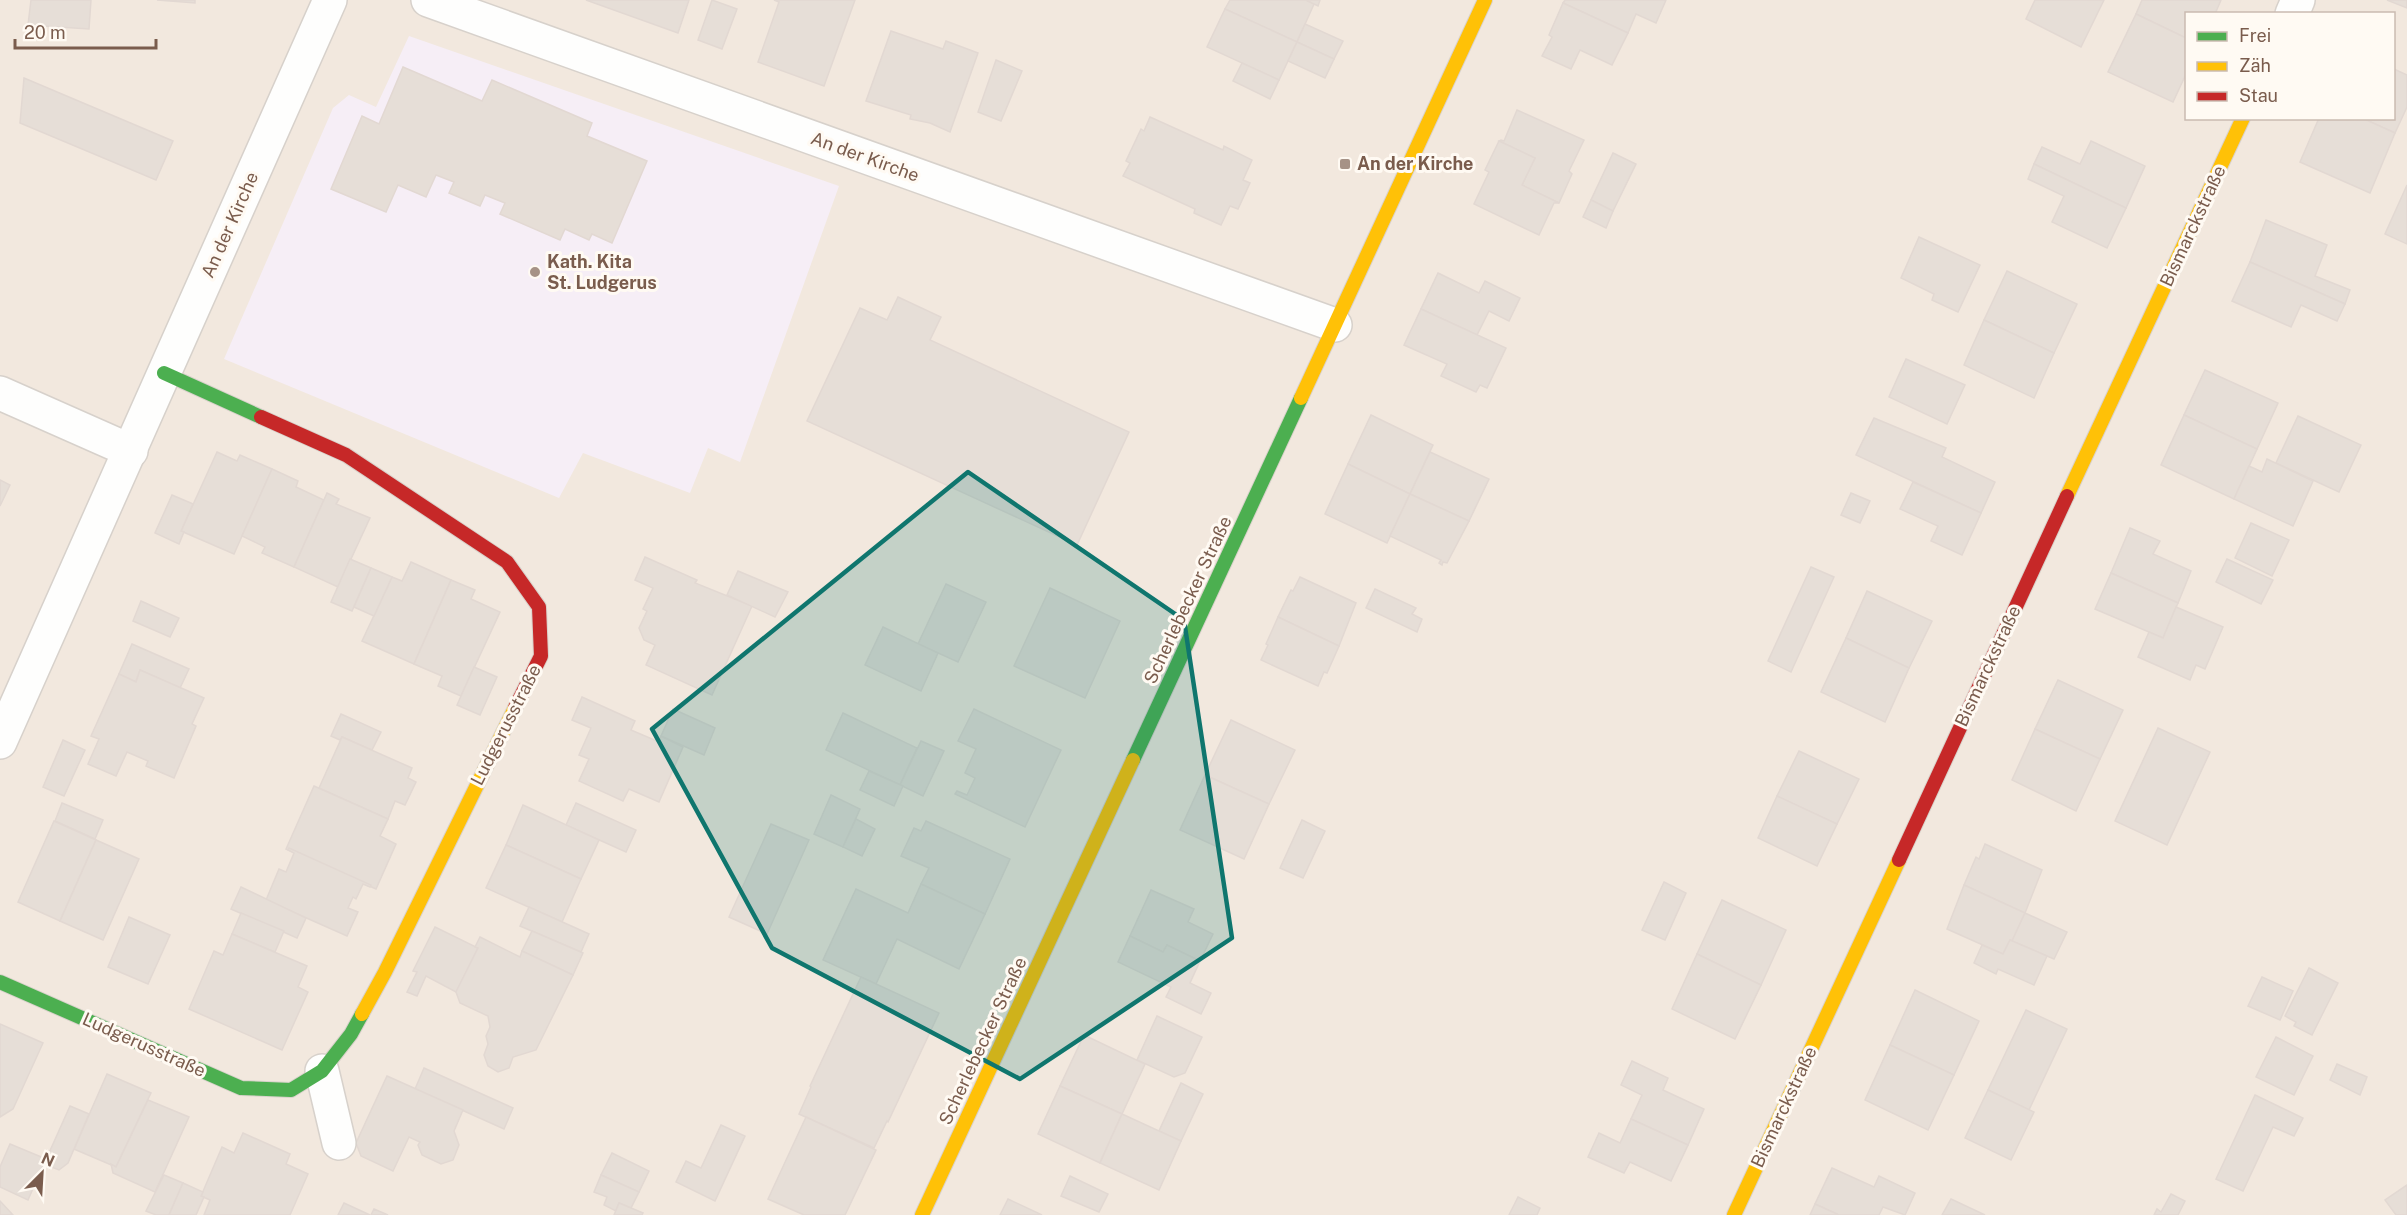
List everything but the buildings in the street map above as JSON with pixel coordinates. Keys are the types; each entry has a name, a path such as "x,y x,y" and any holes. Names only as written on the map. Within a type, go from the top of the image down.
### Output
{"street":[{"name":"An der Kirche","path":"0,742 330,0"},
{"name":"An der Kirche","path":"428,0 1335,325"},
{"name":"Scherlebecker Straße","path":"922,1215 1485,0"},
{"name":"Bismarckstraße","path":"1734,1215 2242,120"},
{"name":"Ludgerusstraße","path":"0,982 241,1088 291,1090 322,1071 351,1034 385,972 450,836 541,656 539,607 507,562 346,455 164,373"},
{"path":"0,393 131,451"},
{"path":"322,1071 339,1143"}],"highlighted area":[{"path":"968,472 1184,620 1232,938 1020,1079 772,948 652,729"}],"shaded area":[{"path":"0,0 2407,0 2407,1215 0,1215"},
{"name":"Kath. Kita St. Ludgerus","path":"409,36 839,186 740,462 708,448 690,493 583,453 559,498 224,359 333,108 349,95 376,107"}],"traffic: fast":[{"path":"164,373 261,417"},
{"path":"1133,760 1301,398"},
{"path":"0,982 241,1088 291,1090 322,1071 351,1034 362,1014"}],"traffic: slow":[{"path":"1301,398 1485,0"},
{"path":"2067,496 2242,120"},
{"path":"362,1014 515,708"},
{"path":"922,1215 1133,760"},
{"path":"1734,1215 1899,860"}],"traffic: jam":[{"path":"261,417 346,455 507,562 539,607 541,656 515,708"},
{"path":"1899,860 2067,496"}],"place":[{"name":"An der Kirche","path":"1345,164"},
{"name":"Kath. Kita St. Ludgerus","path":"535,272"}]}
